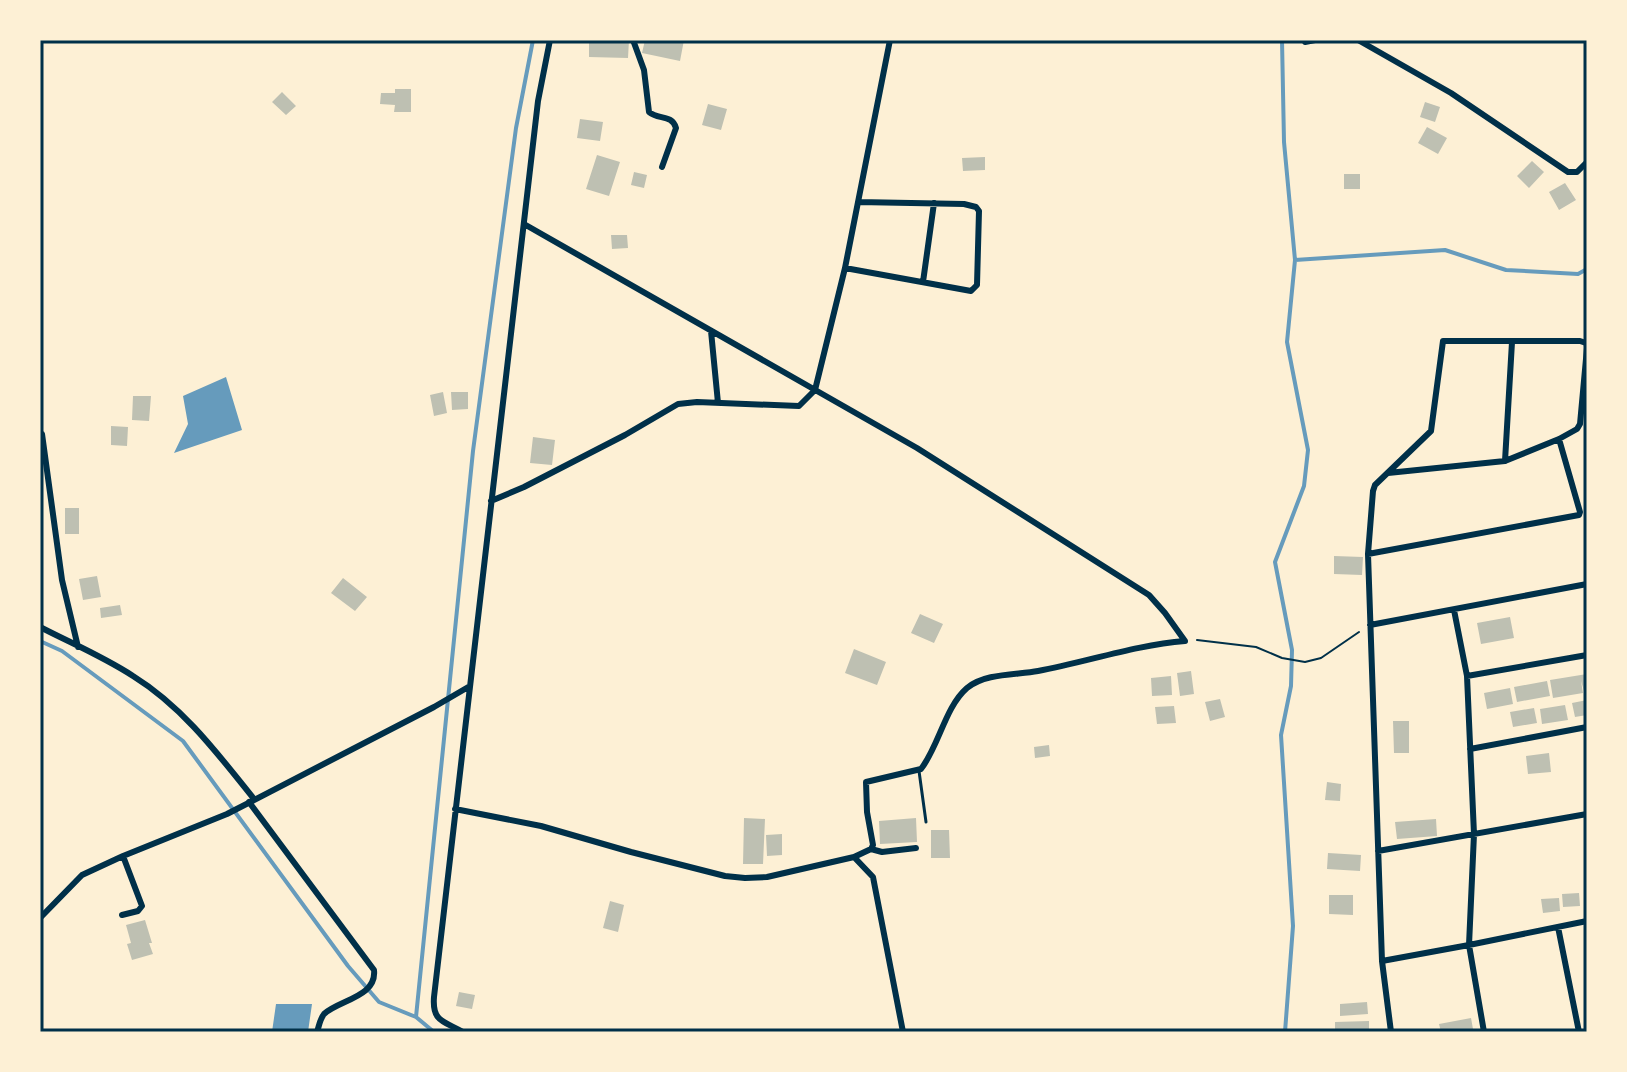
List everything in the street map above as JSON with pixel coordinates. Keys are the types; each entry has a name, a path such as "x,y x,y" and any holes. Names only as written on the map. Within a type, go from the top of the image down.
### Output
{"street":[{"path":"463,1032 437,1017 433,1008 538,101 550,40"},
{"path":"633,40 644,70 650,113 669,118 676,128 662,167"},
{"path":"491,501 625,435 678,404 799,406 815,390 845,268 890,40"},
{"path":"1305,42 1315,40"},
{"path":"1358,40 1451,93 1568,172 1577,172 1587,162"},
{"path":"845,268 971,291 977,285 979,211 973,205 858,202"},
{"path":"923,282 934,203"},
{"path":"524,224 917,448 1149,595 1185,641 982,680 967,688 956,702 925,765 919,771 866,782 871,849"},
{"path":"711,331 718,403"},
{"path":"1388,473 1505,461 1577,429 1580,424 1586,343 1443,341 1431,431 1375,485 1373,491 1368,554 1370,625 1382,961 1391,1032"},
{"path":"1505,461 1512,342"},
{"path":"42,434 62,580 78,647"},
{"path":"1368,554 1579,515 1559,439"},
{"path":"1370,625 1587,584"},
{"path":"1454,610 1467,676 1474,834 1469,945 1484,1032"},
{"path":"40,627 133,675 195,727 374,970 372,984 352,1000 325,1013 317,1032"},
{"path":"1467,676 1587,655"},
{"path":"40,918 82,875 227,814 470,686"},
{"path":"1470,749 1587,727"},
{"path":"455,809 541,826 735,877 767,877 854,857 871,849 882,852 916,848"},
{"path":"1378,851 1587,814"},
{"path":"122,915 138,911 142,906 123,856"},
{"path":"854,857 873,877 903,1032"},
{"path":"1382,961 1587,921"},
{"path":"1558,927 1579,1032"}],"lane":[{"path":"919,771 926,822"}],"path":[{"path":"1199,640 1256,647 1282,658 1305,662 1321,658 1370,625"}],"water":[{"path":"226,377 242,430 174,453 188,424 183,396"},
{"path":"276,1004 312,1004 308,1032 272,1032"}],"building":[{"path":"589,40 629,40 628,58 589,57"},
{"path":"645,40 684,40 680,61 642,53"},
{"path":"395,89 411,89 411,112 394,112 395,105 380,104 381,93 395,93"},
{"path":"282,92 296,106 286,115 272,102"},
{"path":"1425,102 1440,107 1435,122 1420,117"},
{"path":"708,104 727,109 721,130 702,125"},
{"path":"580,119 603,122 600,141 577,138"},
{"path":"1427,127 1447,138 1438,154 1418,143"},
{"path":"597,155 620,162 609,196 586,189"},
{"path":"985,157 985,170 963,171 962,158"},
{"path":"1532,161 1544,172 1529,188 1517,176"},
{"path":"634,172 647,175 644,188 631,185"},
{"path":"1344,174 1360,174 1360,189 1344,189"},
{"path":"1565,183 1576,200 1559,210 1549,192"},
{"path":"611,235 627,235 628,248 612,249"},
{"path":"443,392 447,413 434,416 430,395"},
{"path":"451,392 468,392 468,409 452,410"},
{"path":"133,396 151,396 149,421 132,420"},
{"path":"111,426 128,427 127,446 111,445"},
{"path":"533,437 555,440 552,465 530,463"},
{"path":"65,508 79,508 79,534 65,534"},
{"path":"1334,556 1363,557 1362,575 1334,574"},
{"path":"97,576 101,597 83,600 79,579"},
{"path":"343,578 367,597 355,611 331,593"},
{"path":"120,605 122,615 101,618 100,608"},
{"path":"920,614 943,624 934,643 911,633"},
{"path":"1510,617 1514,638 1481,644 1477,623"},
{"path":"854,649 886,662 877,685 845,673"},
{"path":"1191,671 1194,694 1180,696 1177,673"},
{"path":"1587,674 1587,691 1584,691 1581,681 1583,693 1553,698 1550,680"},
{"path":"1171,676 1172,695 1152,696 1151,678"},
{"path":"1547,681 1550,696 1517,702 1514,687"},
{"path":"1510,688 1513,704 1487,709 1484,693"},
{"path":"1220,699 1225,717 1210,721 1205,702"},
{"path":"1587,700 1587,715 1575,717 1572,703"},
{"path":"1565,705 1568,720 1542,724 1540,709"},
{"path":"1174,706 1176,723 1157,724 1155,707"},
{"path":"1534,708 1537,723 1513,727 1510,712"},
{"path":"1393,721 1409,721 1409,753 1394,753"},
{"path":"1049,745 1050,756 1035,758 1034,747"},
{"path":"1549,753 1551,772 1528,774 1526,756"},
{"path":"1327,782 1341,784 1340,801 1325,800"},
{"path":"744,818 765,819 763,864 743,864"},
{"path":"916,818 917,842 880,844 879,821"},
{"path":"1436,819 1437,836 1397,839 1395,822"},
{"path":"931,830 949,830 950,858 931,858"},
{"path":"782,834 782,855 767,856 766,835"},
{"path":"1328,853 1361,855 1360,871 1327,869"},
{"path":"1579,893 1580,906 1563,907 1562,894"},
{"path":"1329,895 1353,895 1353,915 1329,914"},
{"path":"1559,898 1560,911 1543,913 1541,899"},
{"path":"610,901 624,905 618,932 603,928"},
{"path":"145,920 153,954 132,960 126,925"},
{"path":"459,992 475,995 472,1009 456,1006"},
{"path":"1367,1002 1368,1014 1340,1016 1340,1004"},
{"path":"1471,1018 1473,1029 1441,1032 1439,1024"},
{"path":"1369,1021 1369,1032 1335,1032 1335,1022"}],"waterway":[{"path":"416,1017 473,451 516,128 533,40"},
{"path":"1282,40 1284,142 1295,260 1287,342 1308,450 1304,486 1275,562 1292,650 1291,686 1281,735 1293,926 1285,1032"},
{"path":"1295,260 1445,250 1506,270 1578,274 1587,269"},
{"path":"40,641 62,651 183,741 348,966 379,1002 416,1017 434,1032"}]}
